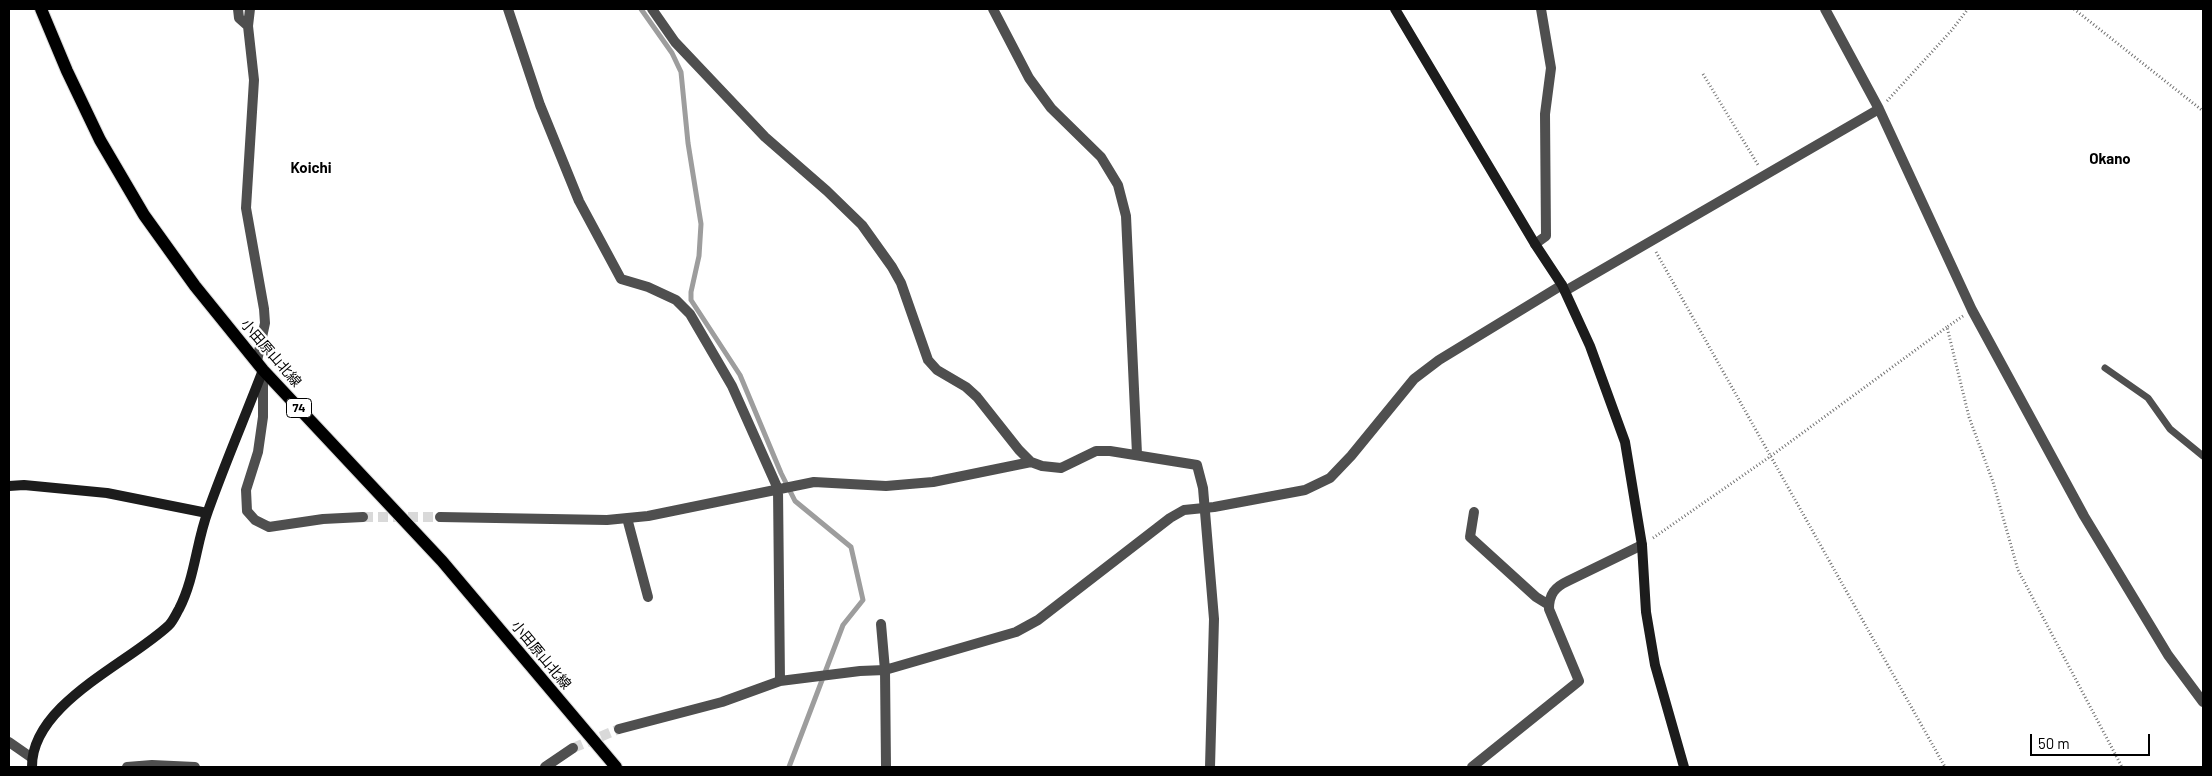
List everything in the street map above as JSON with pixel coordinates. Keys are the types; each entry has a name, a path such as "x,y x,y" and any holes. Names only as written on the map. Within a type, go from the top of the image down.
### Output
{"main road":[{"name":"小田原山北線","path":"41,9 67,72 100,140 144,215 195,286 260,365 442,561 616,767"}],"street":[{"path":"238,9 239,18 248,26"},
{"path":"250,9 248,26 254,80 246,208 265,323 260,365 263,417 258,452 246,490 246,510 254,520 269,527 323,519 362,517"},
{"path":"508,9 540,105 579,200 621,279 648,287 676,300 690,314 732,386 778,489 780,682"},
{"path":"652,9 676,42 765,137 828,191 862,225 901,283 928,360 937,370 966,386 1031,462 1042,466 1061,468 1096,451 1110,451 1196,465 1203,488 1214,619 1210,767"},
{"path":"993,9 1029,78 1051,108 1101,158 1118,185 1126,216 1137,454"},
{"path":"1395,9 1535,244 1564,288 1590,346 1625,442 1642,545 1646,612 1655,665 1684,767"},
{"path":"1535,244 1546,236 1545,114 1551,68 1541,9"},
{"path":"1825,9 1879,109 1972,310 2084,516 2168,655 2203,702"},
{"path":"619,729 722,702 780,682 860,671 885,670 1016,632 1038,620 1170,518 1184,510 1305,490 1330,478 1352,456 1414,379 1439,360 1564,288 1650,242 1879,109"},
{"path":"9,742 32,763 40,733 73,696 171,623 188,591 207,513 260,365"},
{"path":"440,517 607,520 648,516 814,482 886,486 934,482 1031,462"},
{"path":"9,486 24,485 107,493 207,513"},
{"path":"1474,512 1470,537 1536,597 1549,605"},
{"path":"627,518 648,597"},
{"path":"1472,767 1579,681 1549,605 1549,600 1558,586 1642,545"},
{"path":"881,624 885,670 886,767"},
{"path":"546,767 573,748"},
{"path":"128,767 152,765 196,767"}],"lane":[{"path":"2105,368 2148,398 2170,429 2203,456"}],"path":[{"path":"1879,109 1951,31 1968,9"},
{"path":"2074,9 2203,111"},
{"path":"1702,74 1765,176"},
{"path":"1650,242 1945,767"},
{"path":"1642,545 1771,456 1972,310"},
{"path":"1948,327 1969,417 1993,482 2018,570 2122,767"}],"waterway":[{"path":"641,9 672,53 681,72 688,143 701,224 699,256 691,300 740,375 781,473 795,501 851,547 863,600 843,625 789,767"}],"tunnel":[{"path":"363,517 440,517"},
{"path":"573,748 619,729"}],"district":[{"name":"Okano","path":"2110,159"},
{"name":"Koichi","path":"311,168"}]}
